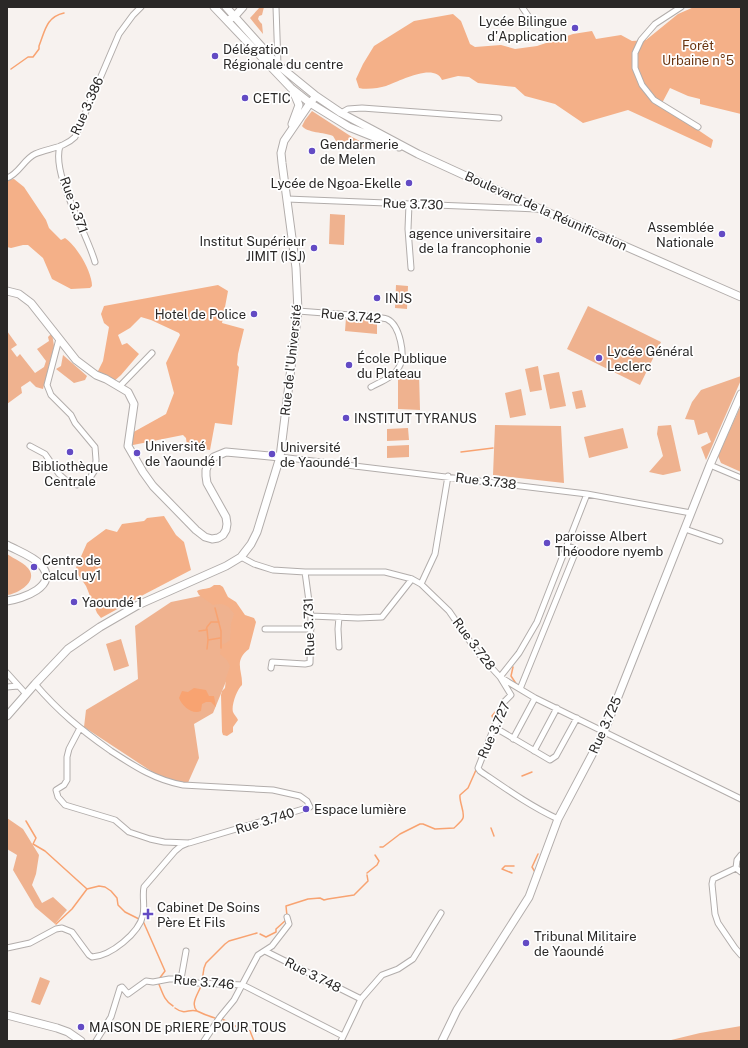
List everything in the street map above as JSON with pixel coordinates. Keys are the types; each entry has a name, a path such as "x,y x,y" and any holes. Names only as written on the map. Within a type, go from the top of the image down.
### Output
{"main road":[{"name":"Boulevard de la Réunification","path":"214,7 291,88 310,103 349,127 383,142 418,154"},
{"name":"Boulevard de la Réunification","path":"226,7 278,65 316,96 341,113 418,154 741,297"},
{"path":"227,21 235,16 243,7"},
{"name":"Rue de l'Université","path":"241,557 251,544 257,532 280,457 298,311 296,268 281,153 284,141 299,105 291,88"},
{"name":"Rue de l'Université","path":"288,134 316,96"},
{"path":"7,291 20,294 31,303 76,360 96,375 128,392 134,404 128,446 153,486 196,530 205,537 212,539 218,538 223,535 227,524 226,517 207,483 206,476 208,466 214,457 226,452 280,457"},
{"name":"Rue 3.725","path":"442,1041 457,1010 529,897 558,820 604,732 710,465 741,394"},
{"path":"7,545 38,562 43,567 46,576 44,584 38,590 23,598 7,601"},
{"path":"7,716 68,649 100,627 138,605 226,566 241,557"},
{"path":"7,1015 57,1028 68,1032 81,1041"}],"street":[{"name":"Rue 3.386","path":"7,178 35,154 70,142 75,137 119,34 141,7"},
{"path":"276,7 278,65"},
{"path":"522,7 531,20"},
{"path":"681,7 655,24 642,40 635,53 635,68 642,85 654,100 698,127"},
{"path":"341,113 348,109 362,108 499,118"},
{"name":"Rue 3.371","path":"60,146 58,154 63,179 95,262"},
{"name":"Rue 3.730","path":"287,199 540,209"},
{"path":"408,204 411,268"},
{"name":"Rue 3.742","path":"298,311 388,319 394,326 399,336 402,352 400,367 390,377 371,387"},
{"path":"30,446 45,454 59,474 68,482 78,485 88,481 95,470 95,447 75,423 71,415 51,395 47,385 59,339"},
{"path":"119,387 152,353"},
{"name":"Rue 3.738","path":"280,457 448,476 587,494 691,513"},
{"path":"710,465 741,478"},
{"path":"421,584 435,554 448,476"},
{"path":"500,677 519,653 537,622 587,494"},
{"path":"685,529 720,541"},
{"name":"Rue 3.727","path":"520,689 576,552 574,548 567,546"},
{"name":"Rue 3.728","path":"241,557 254,564 273,570 305,572 385,572 412,579 421,584 449,611 478,653 500,677 536,698 741,799"},
{"name":"Rue 3.731","path":"271,668 272,662 305,664 310,662 311,616 305,572"},
{"path":"311,616 382,617 412,579"},
{"path":"339,617 339,647"},
{"path":"265,629 311,629"},
{"path":"7,673 26,694"},
{"name":"Rue 3.727","path":"500,677 511,695 504,702 479,765 480,771 526,802 558,820"},
{"name":"Rue 3.740","path":"35,684 60,711 80,728 125,760 155,778 168,782 205,787 273,790 300,796 307,801 310,807 189,843 158,841 141,837 129,832 115,820 65,806 56,794 56,790 64,785 67,780 67,757 69,749 80,728"},
{"path":"7,688 18,686"},
{"path":"513,739 536,698"},
{"path":"534,751 557,708"},
{"path":"494,727 548,760 556,756 577,718"},
{"path":"7,948 30,943 56,929 62,928 72,932 92,957 96,957 114,949 124,942 135,930 141,919 144,887 175,851 181,846 189,843"},
{"path":"736,868 737,860 741,855"},
{"path":"736,868 741,872"},
{"path":"736,868 713,879 712,884 715,914 718,923 741,955"},
{"path":"342,1040 361,999 382,975 398,969 413,959 441,913"},
{"path":"204,1041 243,986 258,956 272,946 289,924 287,917"},
{"path":"181,979 186,951"},
{"name":"Rue 3.748","path":"265,951 361,999"},
{"name":"Rue 3.746","path":"96,1041 111,1017 120,988 122,987 128,994 146,981 153,982 169,979 181,979 198,983 243,986 342,1040"}],"shaded area":[{"path":"260,7 264,7 262,15 259,16 258,19 262,24 263,34 250,18"},
{"path":"312,111 352,137 362,142 376,145 375,147 332,147 336,141 333,136 308,130 302,126"},
{"path":"330,214 345,215 344,245 329,244"},
{"path":"396,285 408,286 407,309 395,308"},
{"path":"588,306 661,342 640,385 567,349"},
{"path":"346,318 377,320 377,334 345,331"},
{"path":"7,331 17,345 11,349 17,357 20,354 35,373 44,367 46,361 37,349 49,341 48,337 52,333 54,346 43,389 36,387 30,381 21,387 22,393 7,404"},
{"path":"63,355 87,376 85,380 74,383 56,369 61,366"},
{"path":"538,366 542,390 530,392 525,369"},
{"path":"398,372 419,372 420,410 398,409"},
{"path":"559,372 566,406 550,409 543,375"},
{"path":"741,376 741,380 706,460 701,447 711,442 707,432 698,435 694,420 685,419 692,402 701,390"},
{"path":"521,389 526,415 510,418 505,393"},
{"path":"582,390 586,407 576,409 572,392"},
{"path":"741,405 741,472 721,463 718,456"},
{"path":"495,425 561,426 564,483 493,475"},
{"path":"671,425 681,471 663,475 649,472 663,456 657,434 658,426"},
{"path":"408,428 409,440 387,441 387,429"},
{"path":"623,428 628,448 589,458 584,437"},
{"path":"409,445 409,457 387,458 387,446"},
{"path":"7,554 26,566 31,575 28,584 16,593 7,595"},
{"path":"215,593 236,613 234,662 213,713 194,724 199,758 187,785 163,779 84,727 86,710 138,679 135,626 171,602"},
{"path":"121,639 129,666 114,671 106,644"},
{"path":"194,688 206,690 209,696 214,696 216,707 211,702 206,702 202,704 201,711 194,712 185,707 179,698 182,691 188,692"},
{"path":"7,818 23,829 39,855 36,874 32,885 42,903 53,897 67,910 55,924 35,907 13,870 17,855 7,849"},
{"path":"40,977 50,981 40,1005 31,1002"},
{"path":"741,1026 741,1041 667,1041 700,1033"}],"green space":[{"name":"Forêt Urbaine n°5","path":"694,7 741,7 741,114 700,104 700,99 688,96 670,88 661,105 713,140 711,148 628,110 583,123 555,104 525,96 515,87 478,83 469,77 458,76 442,80 438,75 432,73 416,74 386,86 369,89 359,88 356,79 374,46 414,21 453,14 461,21 470,44 475,47 501,45 515,49 537,46 573,34 592,31 596,39 621,35 632,41 646,40 678,14"},
{"path":"14,179 24,187 46,220 49,228 61,240 65,238 70,242 79,253 87,267 92,286 90,288 71,289 52,279 43,258 28,245 11,248 7,247 7,180"},
{"path":"218,285 228,291 222,323 244,329 238,354 237,365 239,367 232,425 215,423 210,450 187,446 186,438 183,435 128,446 130,434 166,414 174,393 166,363 180,335 179,333 151,320 141,317 130,328 118,335 122,345 127,343 139,354 112,383 96,375 103,361 109,327 104,323 101,314 104,306"},
{"path":"164,516 176,535 184,542 191,570 101,618 97,613 86,586 75,570 87,543 106,529 117,532 122,524 144,521 147,518"},
{"path":"214,585 220,585 223,587 228,597 236,602 245,615 254,618 256,622 249,649 244,653 240,662 242,685 236,694 233,709 233,713 238,720 233,727 233,732 227,736 223,735 222,732 221,695 225,688 226,678 230,666 227,660 220,654 221,645 230,640 231,623 234,614 230,608 223,604 213,605 199,595 197,591 210,588"}],"waterway":[{"path":"11,69 28,57 33,57 39,49 47,25 53,18 64,13"},
{"path":"461,452 493,448"},
{"path":"215,608 221,631 221,648"},
{"path":"199,631 206,630 211,622 219,622"},
{"path":"207,629 207,649"},
{"path":"208,640 220,638"},
{"path":"513,667 511,676 517,685"},
{"path":"494,721 492,716 496,711"},
{"path":"380,847 383,847 400,834 420,824 435,829 454,828 463,818 460,795 468,788 476,770"},
{"path":"522,776 532,772"},
{"path":"26,821 36,838 33,844 45,851 87,889"},
{"path":"491,828 494,836"},
{"path":"535,872 532,867 538,854"},
{"path":"367,873 377,865 379,861 375,855"},
{"path":"512,873 502,869 505,866 514,866"},
{"path":"328,899 354,895 368,881 367,875"},
{"path":"56,924 72,909 87,889 99,886 105,887 117,898 118,905 125,912 143,921 165,971 159,979"},
{"path":"287,916 286,906 308,899 328,899"},
{"path":"260,934 266,937 276,932 276,929 286,920"},
{"path":"202,981 206,963 225,944 229,941 257,933"},
{"path":"158,982 165,999 173,1006"},
{"path":"197,1011 194,1002 201,986"},
{"path":"175,1008 184,1012 194,1010 215,1018"},
{"path":"222,1019 239,1028 250,1031 254,1041"}],"place":[{"name":"Lycée Bilingue d'Application","path":"575,28"},
{"name":"Délégation Régionale du centre","path":"215,56"},
{"name":"CETIC","path":"245,98"},
{"name":"Gendarmerie de Melen","path":"312,151"},
{"name":"Lycée de Ngoa-Ekelle","path":"409,183"},
{"name":"Assemblée Nationale","path":"722,234"},
{"name":"agence universitaire de la francophonie","path":"539,240"},
{"name":"Institut Supérieur JIMIT (ISJ)","path":"314,248"},
{"name":"INJS","path":"377,298"},
{"name":"Hotel de Police","path":"254,314"},
{"name":"Lycée Général Leclerc","path":"599,358"},
{"name":"École Publique du Plateau","path":"349,365"},
{"name":"INSTITUT TYRANUS","path":"346,418"},
{"name":"Bibliothèque Centrale","path":"70,452"},
{"name":"Université de Yaoundé I","path":"137,453"},
{"name":"Université de Yaoundé 1","path":"272,454"},
{"name":"paroisse Albert Théoodore nyemb","path":"547,543"},
{"name":"Centre de calcul uy1","path":"34,567"},
{"name":"Yaoundé 1","path":"74,602"},
{"name":"Espace lumière","path":"306,809"},
{"name":"Cabinet De Soins Père Et Fils","path":"148,914"},
{"name":"Tribunal Militaire de Yaoundé","path":"526,943"},
{"name":"MAISON DE pRIERE POUR TOUS","path":"81,1027"}]}
